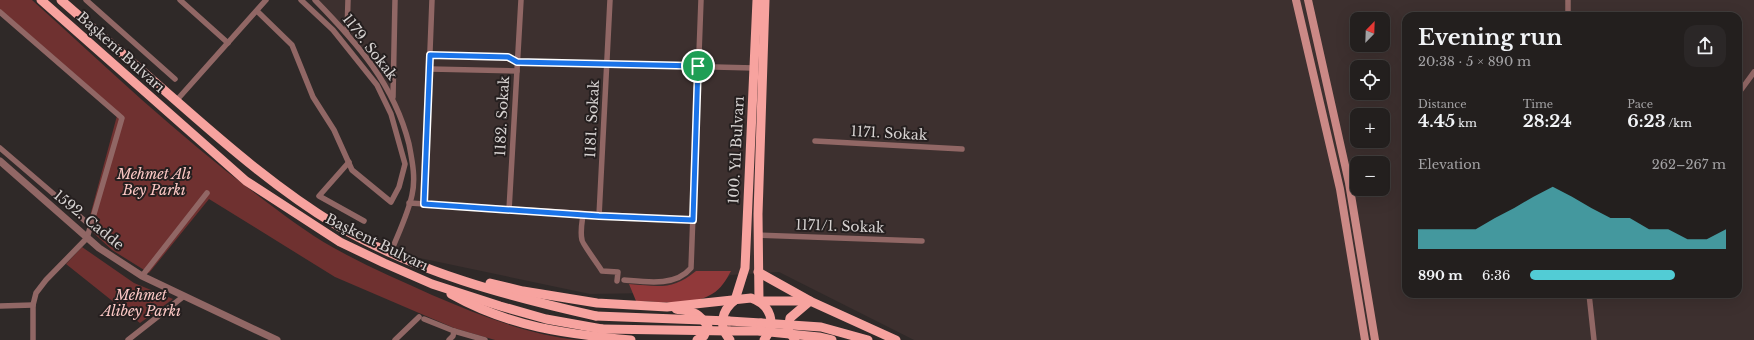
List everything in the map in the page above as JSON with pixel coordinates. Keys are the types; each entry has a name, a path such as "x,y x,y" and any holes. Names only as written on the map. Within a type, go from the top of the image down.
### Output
{"main road":[{"name":"Başkent Bulvarı","path":"41,0 246,182 340,242 384,263 432,284 524,314 602,329 729,336 760,327"},
{"name":"Başkent Bulvarı","path":"61,0 247,163 337,225 391,252 436,272 528,300 596,316 729,321 760,327"},
{"name":"100. Yıl Bulvarı","path":"729,336 722,328 722,320 728,305 735,300 745,268 757,0"},
{"name":"100. Yıl Bulvarı","path":"759,301 758,235 766,0"},
{"path":"1296,0 1340,189 1365,340"},
{"path":"1308,0 1349,183 1375,340"},
{"path":"745,268 748,273 752,275 758,272 810,301 896,340"},
{"path":"436,272 523,291 597,303 667,307 695,312 702,317 708,327 704,336 697,340"},
{"path":"432,284 469,304 510,320 544,330 631,340"},
{"path":"667,307 743,298 759,301 810,301"},
{"path":"759,301 769,312 772,319 771,327 764,340"},
{"path":"795,340 788,330 790,318 810,301"},
{"path":"760,327 832,340"},
{"path":"760,327 821,327 868,340"}],"street":[{"path":"86,0 175,79"},
{"path":"180,0 228,43"},
{"path":"176,101 266,0"},
{"path":"257,11 292,45 313,97 334,130 352,170 391,202 399,187 405,164 391,114 377,85 333,30 301,0"},
{"name":"1179. Sokak","path":"315,0 347,33 372,65 393,97 405,130 413,162 412,195 391,252"},
{"path":"347,33 348,0"},
{"path":"393,97 395,0"},
{"path":"424,204 432,0"},
{"name":"1182. Sokak","path":"509,210 521,0"},
{"name":"1181. Sokak","path":"599,216 610,0"},
{"path":"624,280 648,282 668,281 685,275 691,268 701,0"},
{"path":"1568,0 1568,12"},
{"path":"0,12 122,118 87,238 36,293 33,305 33,340"},
{"path":"430,55 508,57 517,62 754,68"},
{"path":"430,69 517,71"},
{"path":"1742,88 1754,72"},
{"name":"1171. Sokak","path":"815,141 962,149"},
{"path":"0,148 90,226"},
{"name":"1592. Cadde","path":"0,161 87,238 142,276 277,340"},
{"path":"349,162 320,196 364,221"},
{"path":"142,276 207,193"},
{"path":"409,203 599,216 693,220"},
{"path":"583,215 581,239 583,244 588,248 602,271 618,272 617,280"},
{"name":"1171/1. Sokak","path":"758,235 922,241"},
{"path":"131,339 184,296"},
{"path":"1589,298 1594,340"},
{"path":"0,306 33,305"},
{"path":"395,340 422,318 454,331 485,340"},
{"path":"449,340 453,336 454,331"}],"shaded area":[{"path":"315,0 1754,0 1754,340 914,340 779,272 730,275 715,292 590,294 391,252 409,203 413,162 393,97 347,33"},
{"path":"696,271 731,271 718,290 704,298 694,301 636,301 629,284 664,286 679,282"}],"green space":[{"name":"Mehmet Ali Bey Parkı","path":"0,0 32,0 142,100 198,148 304,229 346,255 432,295 486,317 541,334 579,340 495,340 454,328 335,277 209,199 149,273 112,250 87,227 118,112 0,9"},
{"name":"Mehmet Alibey Parkı","path":"82,247 134,283 173,299 140,323 66,264"}],"route":[{"path":"430,55 508,57 517,62 698,66 693,220 599,216 424,204 430,55"}]}
